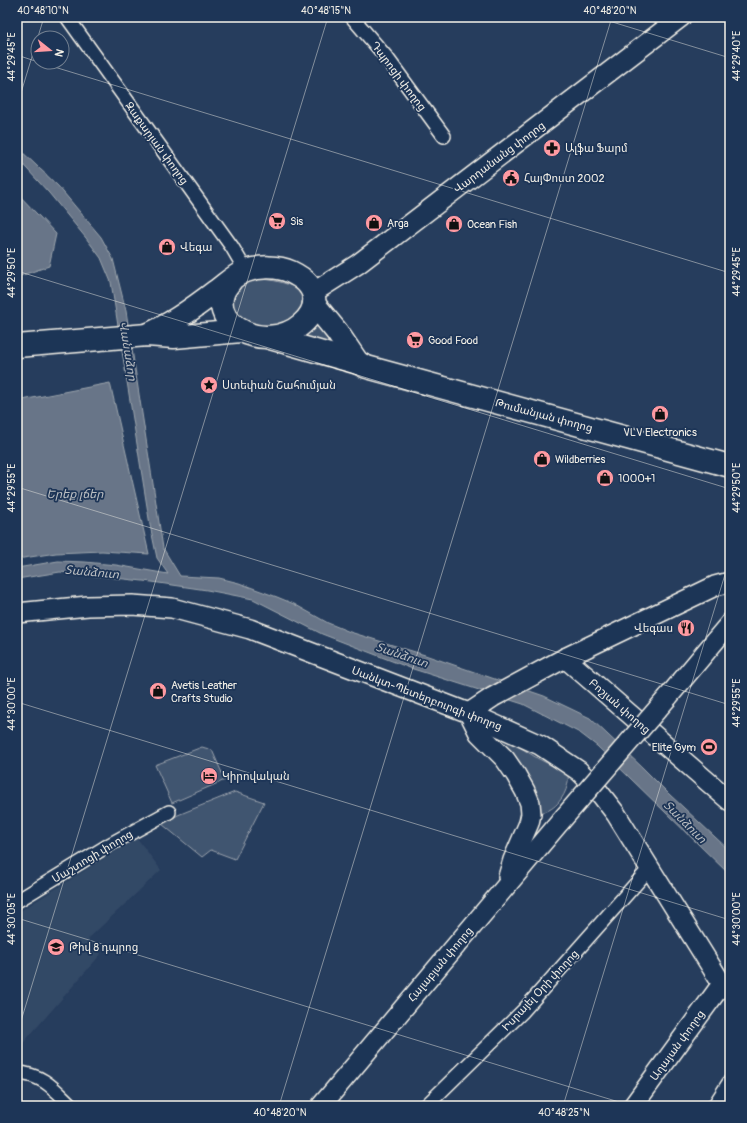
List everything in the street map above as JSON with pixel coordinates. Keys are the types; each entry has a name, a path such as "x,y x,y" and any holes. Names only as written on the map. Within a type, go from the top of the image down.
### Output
{"highway":[{"path":"147,335 166,327 239,275 267,268 283,269 300,277 358,364"},
{"path":"239,275 222,295 224,315 229,322 241,331 255,337 270,338 285,334 301,324 310,314 314,298"},
{"path":"17,346 147,335 174,337 241,331"},
{"name":"Թումանյան փողոց","path":"270,338 393,374 730,466"}],"street":[{"name":"Զաքարյան փողոց","path":"67,17 232,247 239,275"},
{"name":"Դպրոցի փողոց","path":"352,17 387,58 444,136"},
{"name":"Վարդանանց փողոց","path":"314,298 680,17"},
{"path":"504,887 513,860 529,823 531,814 530,804 516,775 505,759 479,733 469,712 493,697 565,658 715,586 730,582"},
{"name":"Սանկտ-Պետերբուրգի փողոց","path":"17,612 95,606 132,605 172,608 250,630 469,712 540,745 579,771 595,787 616,814 649,869 726,988"},
{"name":"Հալաբյան փողոց","path":"321,1106 504,887 730,623"},
{"name":"Բոշյան փողոց","path":"565,658 730,801"},
{"name":"Մաշտոցի փողոց","path":"17,902 109,845 169,812"},
{"name":"Իսրայել Օրի փողոց","path":"426,1106 524,1011 649,869"},
{"name":"Աղայան փողոց","path":"633,1106 726,988"},
{"path":"17,1073 26,1073 47,1082 72,1106"},
{"path":"714,1106 730,1081"}],"shaded area":[{"path":"255,278 281,282 299,290 304,294 302,315 277,327 266,327 229,311 233,291 242,283"},
{"path":"317,320 332,348 293,337"},
{"path":"499,735 537,758 568,774 568,784 566,790 557,804 546,811 537,813 492,738"},
{"path":"202,747 212,750 225,780 172,803 155,765"},
{"path":"235,792 264,802 235,859 211,850 202,857 162,824 178,815"},
{"name":"Թիվ 8 դպրոց","path":"137,838 161,870 88,939 101,954 17,1050 17,913"}],"water":[{"path":"17,147 58,186 101,237 113,259 126,311 163,548 180,576 219,578 239,583 294,604 328,623 350,632 425,655 544,696 590,718 730,851 730,875 597,746 580,733 523,704 410,668 322,634 253,599 207,590 152,582 60,572 17,579 17,568 58,561 116,565 168,574 157,558 150,525 111,282 101,258 86,238 49,193 17,158"},
{"path":"17,193 56,234 49,266 17,277"},
{"name":"Երեք լճեր","path":"110,383 149,554 102,551 56,553 17,559 17,401"}],"place":[{"name":"Ալֆա Ֆարմ","path":"552,148"},
{"name":"ՀայՓոստ 2002","path":"511,178"},
{"name":"Sis","path":"277,221"},
{"name":"Arga","path":"374,223"},
{"name":"Ocean Fish","path":"454,224"},
{"name":"Վեգա","path":"167,247"},
{"name":"Good Food","path":"415,340"},
{"name":"Ստեփան Շահումյան","path":"209,385"},
{"name":"VLV Electronics","path":"660,414"},
{"name":"Wildberries","path":"542,459"},
{"name":"1000+1","path":"605,478"},
{"name":"Վեգաս","path":"686,628"},
{"name":"Avetis Leather Crafts Studio","path":"158,691"},
{"name":"Elite Gym","path":"709,747"},
{"name":"Կիրովական","path":"209,776"},
{"name":"Թիվ 8 դպրոց","path":"56,947"}],"water label":[{"name":"Վանաձոր","path":"128,351"},
{"name":"Տանձուտ","path":"92,572"},
{"name":"Տանձուտ","path":"402,655"},
{"name":"Տանձուտ","path":"685,822"}]}
